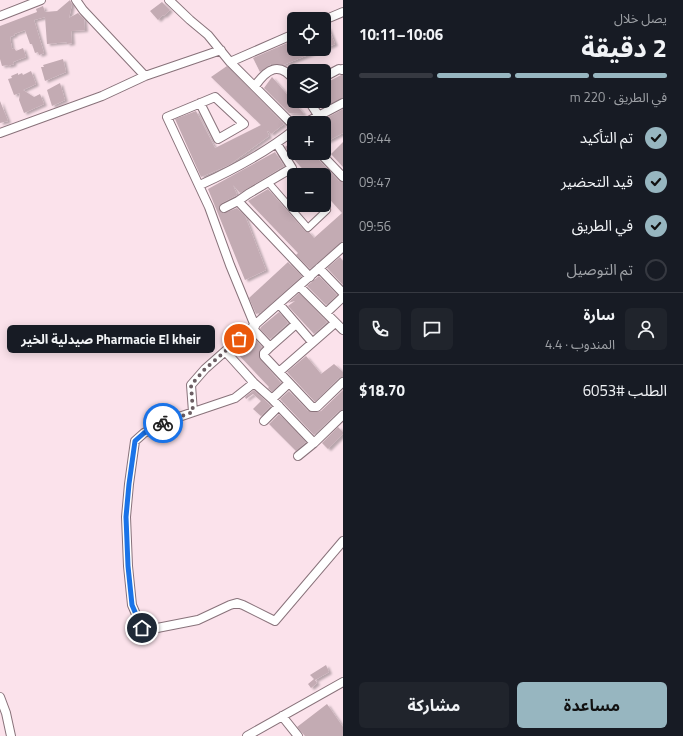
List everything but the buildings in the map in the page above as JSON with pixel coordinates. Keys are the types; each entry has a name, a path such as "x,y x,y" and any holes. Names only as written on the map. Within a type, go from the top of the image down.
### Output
{"street":[{"path":"0,16 41,0"},
{"path":"76,0 83,10 145,76"},
{"path":"169,0 208,35 230,62 287,119"},
{"path":"331,17 343,12"},
{"path":"230,62 287,37"},
{"path":"0,133 102,96 145,76 221,50"},
{"path":"331,73 339,69 342,70 343,68"},
{"path":"254,86 269,72 280,69 287,72"},
{"path":"200,103 218,139 244,124 215,97 200,103 167,117 200,185 254,327 270,347"},
{"path":"313,108 318,115 343,102"},
{"path":"200,185 231,170 277,144 287,136"},
{"path":"277,144 292,168"},
{"path":"326,160 343,178"},
{"path":"224,208 287,171"},
{"path":"268,182 287,204"},
{"path":"238,201 310,277"},
{"path":"294,212 308,228 324,212"},
{"path":"193,412 191,385 205,369 226,352 319,268 341,252"},
{"path":"319,268 343,293"},
{"path":"299,286 343,330"},
{"path":"326,313 343,297"},
{"path":"279,304 312,342"},
{"path":"279,372 335,322"},
{"path":"296,324 270,347 264,353 264,356 311,407 314,408 343,382"},
{"path":"226,352 254,383 272,399 314,443"},
{"path":"254,383 235,398 167,421 144,433 135,441 126,517 128,566 132,605 143,629 147,630 198,620 237,603 276,621 343,541"},
{"path":"272,399 289,383"},
{"path":"264,421 279,406"},
{"path":"298,456 343,415"},
{"path":"247,736 343,682"},
{"path":"0,697 6,713 11,736"},
{"path":"282,716 298,736"}],"way so far":[{"path":"163,423 193,412 191,385 205,369 239,339"}],"place":[{"name":"Pharmacie El kheir صيدلية الخير","path":"239,339"}],"route":[{"path":"142,628 132,605 128,566 126,517 129,484 135,441 144,433 163,423"}]}
